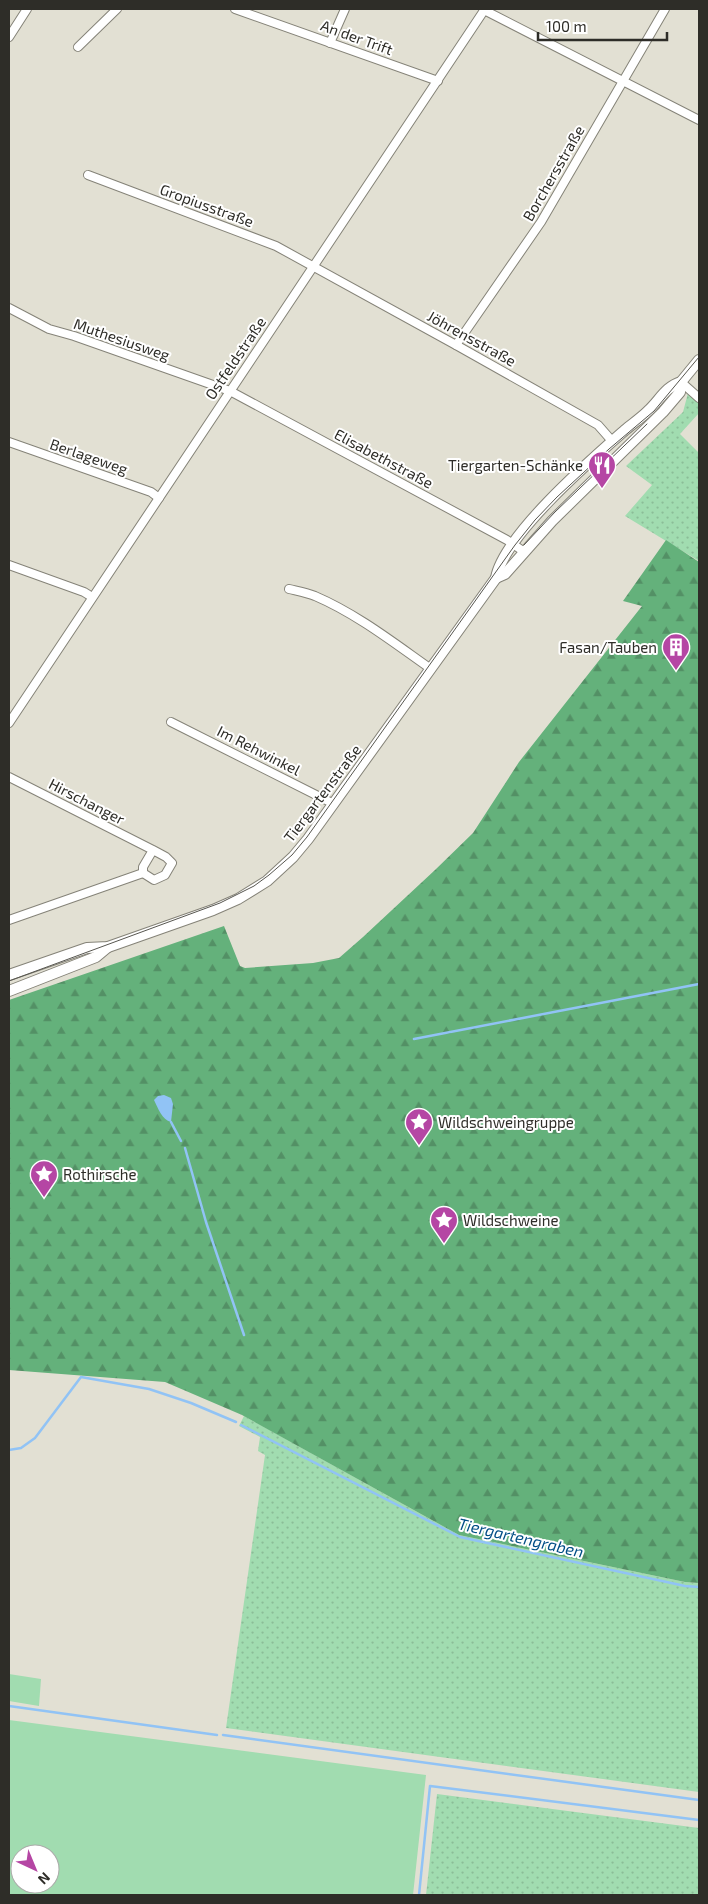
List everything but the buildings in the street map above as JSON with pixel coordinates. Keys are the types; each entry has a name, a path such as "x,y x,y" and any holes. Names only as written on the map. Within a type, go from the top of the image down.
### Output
{"main road":[{"name":"Tiergartenstraße","path":"496,578 505,574 523,551 562,510 663,412 680,392 681,382 699,360"},
{"name":"Tiergartenstraße","path":"9,975 87,948 108,947 213,910 253,891 267,881 293,857 334,804 496,578 498,568 522,530 612,442 648,411 672,384 681,382"},
{"name":"Tiergartenstraße","path":"9,991 96,957 108,947"}],"street":[{"path":"9,37 27,9"},
{"path":"78,47 117,9"},
{"name":"An der Trift","path":"237,9 438,81"},
{"path":"330,43 345,9"},
{"name":"Borchersstraße","path":"456,345 542,222 665,9"},
{"path":"485,10 699,120"},
{"name":"Ostfeldstraße","path":"9,723 485,10"},
{"name":"Gropiusstraße","path":"88,175 276,246 314,266"},
{"name":"Jöhrensstraße","path":"314,266 598,425 612,442"},
{"name":"Muthesiusweg","path":"9,308 58,333 74,336 230,391"},
{"path":"681,382 699,398"},
{"name":"Elisabethstraße","path":"230,391 523,551"},
{"name":"Berlageweg","path":"9,442 151,492 159,498"},
{"path":"9,564 84,592 92,597"},
{"path":"289,589 314,596 347,613 431,669"},
{"name":"Im Rehwinkel","path":"171,722 334,804"},
{"name":"Hirschanger","path":"9,777 153,850 166,857 172,863 165,875 154,880 143,873 9,920"},
{"path":"143,873 143,867 153,850"}],"green space":[{"path":"688,393 699,404 699,413 680,434 699,453 699,561 625,516 652,485 626,466 683,412"},
{"path":"666,540 699,562 699,1583 685,1582 459,1535 242,1415 165,1382 9,1370 9,1000 224,926 240,966 245,968 313,963 339,958 473,833 519,762 642,606 623,601"},
{"path":"244,1416 459,1535 685,1582 699,1583 699,1792 226,1728 265,1455 258,1451 260,1437 239,1426"},
{"path":"9,1674 41,1679 39,1706 9,1701"},
{"path":"9,1720 426,1775 413,1895 9,1895"},
{"path":"437,1794 699,1828 699,1895 426,1895"}],"water":[{"path":"164,1095 171,1098 173,1104 171,1122 163,1116 154,1100 158,1096"}],"waterway":[{"path":"414,1039 699,984"},
{"path":"171,1122 181,1141"},
{"path":"185,1148 206,1222 244,1335"},
{"name":"Tiergartengraben","path":"9,1450 21,1448 35,1438 81,1377 149,1389 191,1403 236,1422"},
{"name":"Tiergartengraben","path":"241,1425 460,1537 685,1586 699,1587"},
{"path":"9,1706 217,1735"},
{"path":"223,1735 699,1800"},
{"path":"419,1895 430,1786 699,1820"}],"tram line":[{"path":"9,981 220,903 254,886 292,855 307,837 515,545 535,520 609,449 654,411 699,357"},
{"path":"524,545 555,512 647,424"}],"place":[{"name":"Tiergarten-Schänke","path":"602,489"},
{"name":"Fasan/Tauben","path":"676,671"},
{"name":"Wildschweingruppe","path":"419,1146"},
{"name":"Rothirsche","path":"44,1198"},
{"name":"Wildschweine","path":"444,1244"}]}
